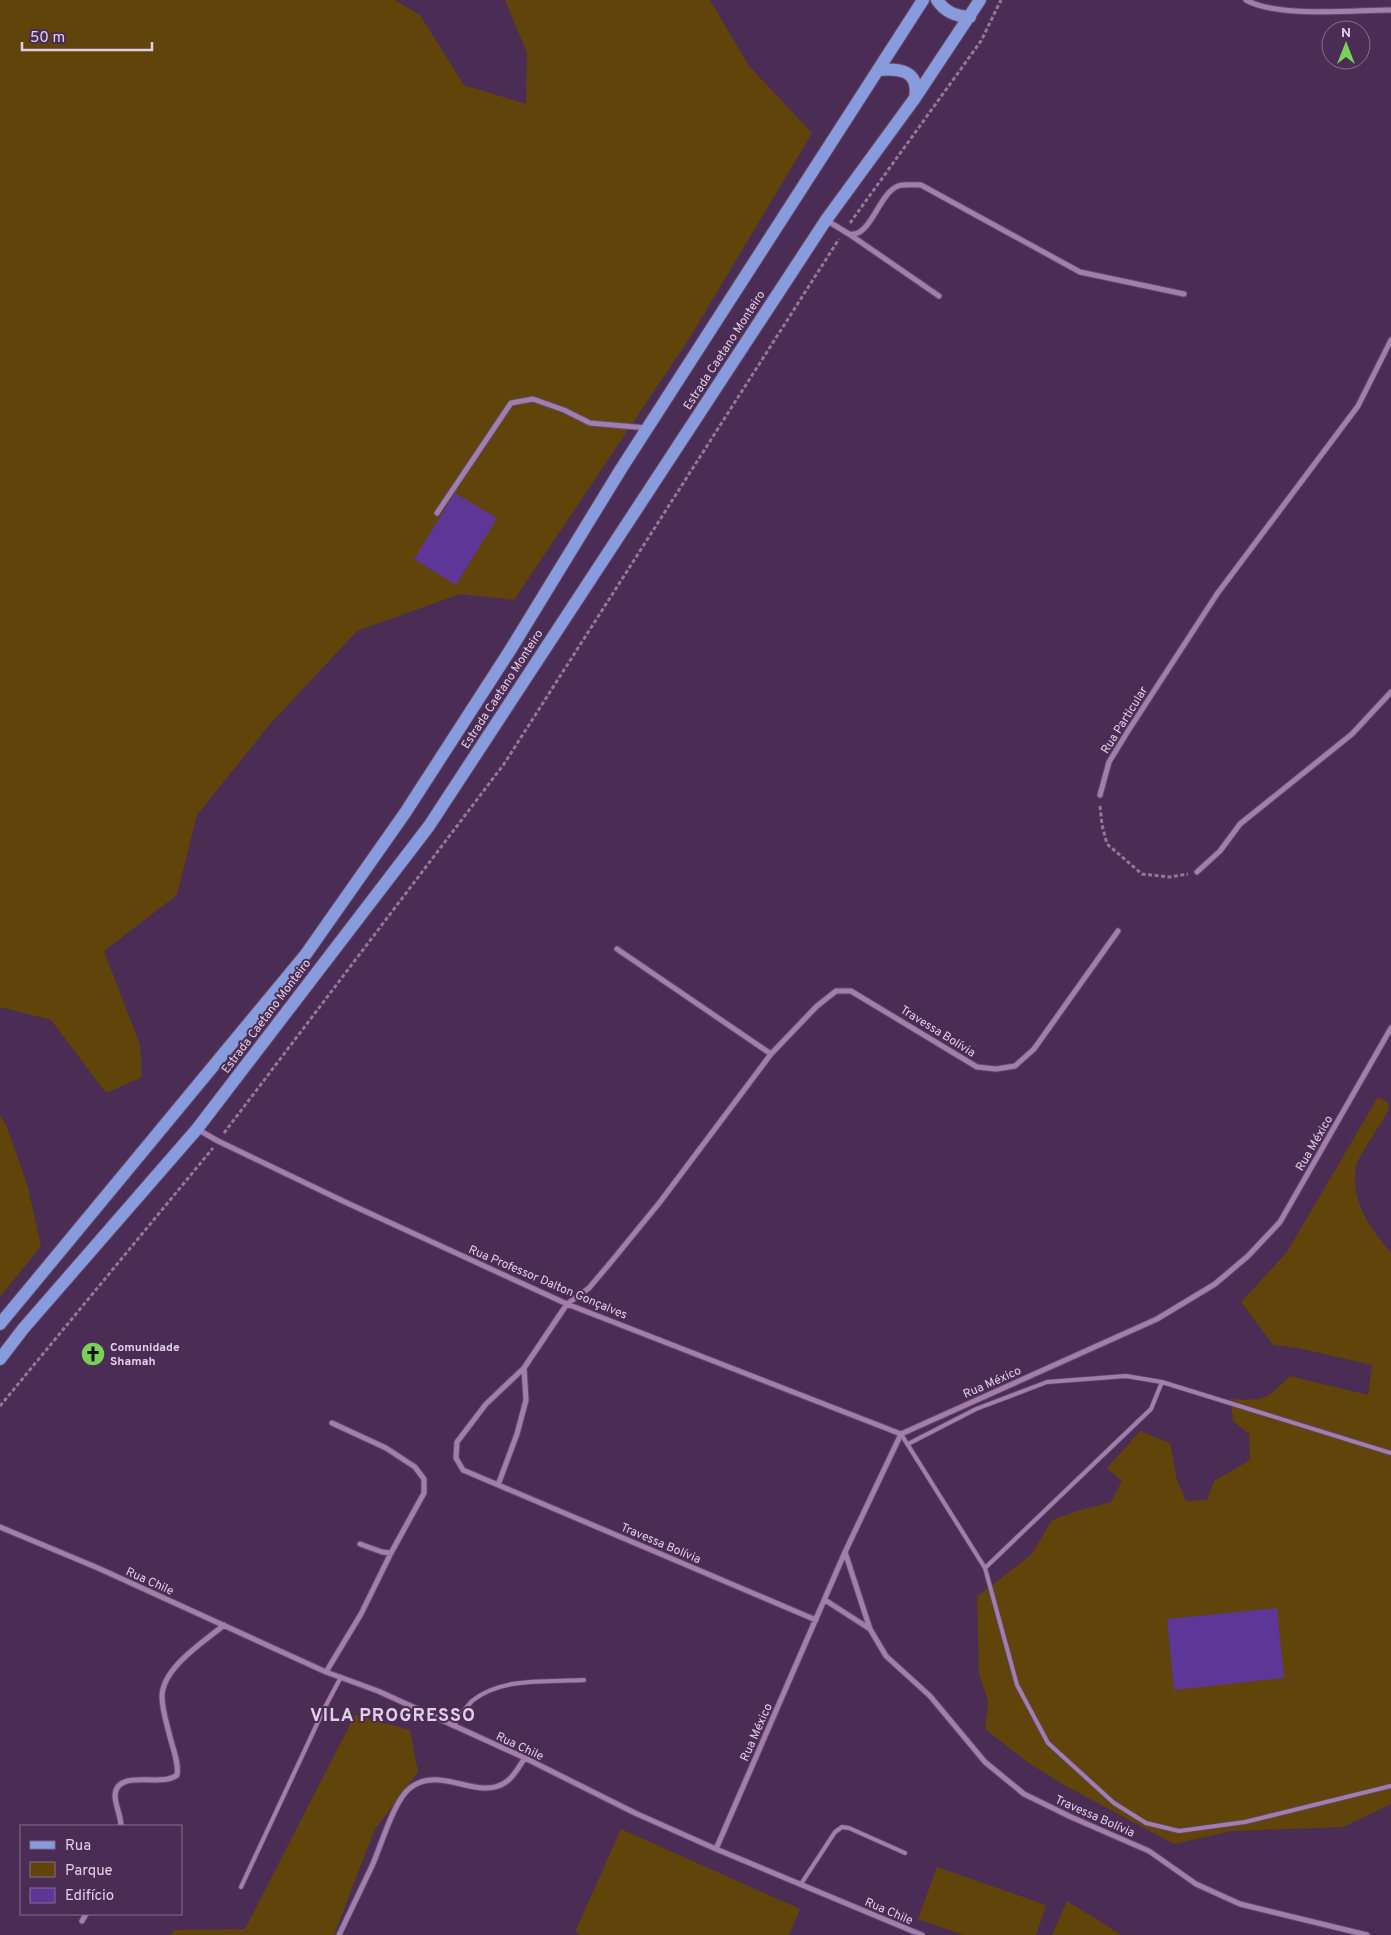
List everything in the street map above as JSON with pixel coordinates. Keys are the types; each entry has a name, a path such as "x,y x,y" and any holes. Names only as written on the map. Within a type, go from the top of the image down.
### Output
{"main road":[{"name":"Estrada Caetano Monteiro","path":"0,1324 306,954 405,813 509,652 648,428 923,0"},
{"path":"937,0 950,13 970,17"},
{"name":"Estrada Caetano Monteiro","path":"0,1358 197,1128 429,826 826,220 915,98 980,0"},
{"path":"878,70 892,69 906,72 912,77 915,84 915,98"}],"street":[{"path":"1246,0 1252,4 1281,10 1391,10"},
{"path":"850,234 854,235 864,230 888,193 896,187 905,184 922,185 1080,272 1184,294"},
{"path":"826,220 850,234 939,296"},
{"name":"Rua Particular","path":"1100,795 1109,762 1128,731 1217,594 1358,406 1391,340"},
{"path":"437,513 511,404 533,400 564,410 590,423 648,428"},
{"path":"1197,872 1220,851 1240,824 1352,734 1391,692"},
{"name":"Travessa Bolívia","path":"816,1620 463,1470 456,1458 457,1442 486,1404 524,1368 567,1304 589,1288 660,1202 771,1054 817,1006 836,991 851,991 977,1067 996,1069 1016,1066 1034,1049 1118,931"},
{"path":"617,949 771,1054"},
{"name":"Rua México","path":"716,1849 845,1552 901,1434 1157,1320 1215,1284 1248,1256 1280,1222 1391,1028"},
{"name":"Rua Professor Dalton Gonçalves","path":"197,1128 218,1141 319,1190 567,1304 901,1434"},
{"path":"498,1485 517,1434 526,1400 524,1368"},
{"path":"326,1672 361,1614 391,1553 424,1493 424,1479 415,1467 386,1448 332,1423"},
{"name":"Rua Chile","path":"0,1527 98,1568 326,1672 378,1691 525,1758 635,1813 716,1849 922,1935"},
{"path":"360,1544 382,1552 391,1553"},
{"name":"Travessa Bolívia","path":"845,1552 870,1629 886,1656 930,1696 985,1762 1024,1794 1149,1851 1196,1884 1240,1904 1367,1935"},
{"name":"Travessa Bolívia","path":"825,1600 870,1629"},
{"path":"121,1825 115,1794 121,1784 128,1780 164,1780 177,1775 177,1763 164,1712 162,1694 166,1681 180,1661 224,1625"},
{"path":"339,1935 372,1866 400,1799 411,1787 424,1780 441,1779 486,1788 499,1786 508,1781 525,1758"},
{"path":"82,1921 85,1915"}],"lane":[{"path":"908,1444 976,1409 1046,1382 1126,1376 1162,1382 1391,1453"},
{"path":"985,1568 1151,1410 1162,1382"},
{"path":"901,1434 985,1568 1016,1685 1048,1743 1114,1803 1146,1823 1179,1831 1245,1822 1391,1786"},
{"path":"241,1887 324,1709 341,1677"},
{"path":"453,1726 471,1702 494,1688 584,1680"},
{"path":"801,1884 835,1832 842,1828 850,1828 905,1853"}],"path":[{"path":"1100,795 1102,825 1107,844 1142,874 1170,877 1197,872"}],"green space":[{"path":"0,0 395,0 420,15 464,85 526,104 527,53 505,0 710,0 749,66 812,133 689,339 514,600 460,594 357,631 270,724 197,815 177,895 104,951 140,1045 142,1077 106,1093 51,1020 0,1007"},
{"path":"1378,1097 1387,1102 1389,1109 1358,1161 1355,1179 1356,1191 1363,1213 1391,1253 1391,1804 1343,1827 1232,1831 1174,1844 1066,1786 1030,1764 985,1729 988,1701 979,1674 977,1597 1032,1554 1052,1520 1111,1502 1122,1481 1107,1468 1140,1431 1170,1443 1177,1480 1186,1501 1207,1500 1214,1481 1250,1460 1249,1434 1233,1421 1231,1399 1251,1400 1264,1397 1290,1376 1368,1395 1372,1365 1298,1348 1273,1345 1241,1302 1287,1252"},
{"path":"0,1115 6,1125 28,1187 41,1246 0,1297"},
{"path":"355,1715 410,1730 418,1772 375,1829 334,1935 170,1935 175,1930 245,1929"},
{"path":"621,1829 800,1909 789,1935 581,1935 575,1932"},
{"path":"937,1867 1046,1905 1036,1935 963,1935 918,1919"},
{"path":"1067,1901 1122,1935 1052,1935"}],"building":[{"path":"455,493 497,518 456,585 414,559"},
{"path":"1277,1608 1284,1678 1174,1690 1167,1619"}],"place":[{"name":"Comunidade Shamah","path":"93,1354"}],"district":[{"name":"VILA PROGRESSO","path":"393,1715"}]}
